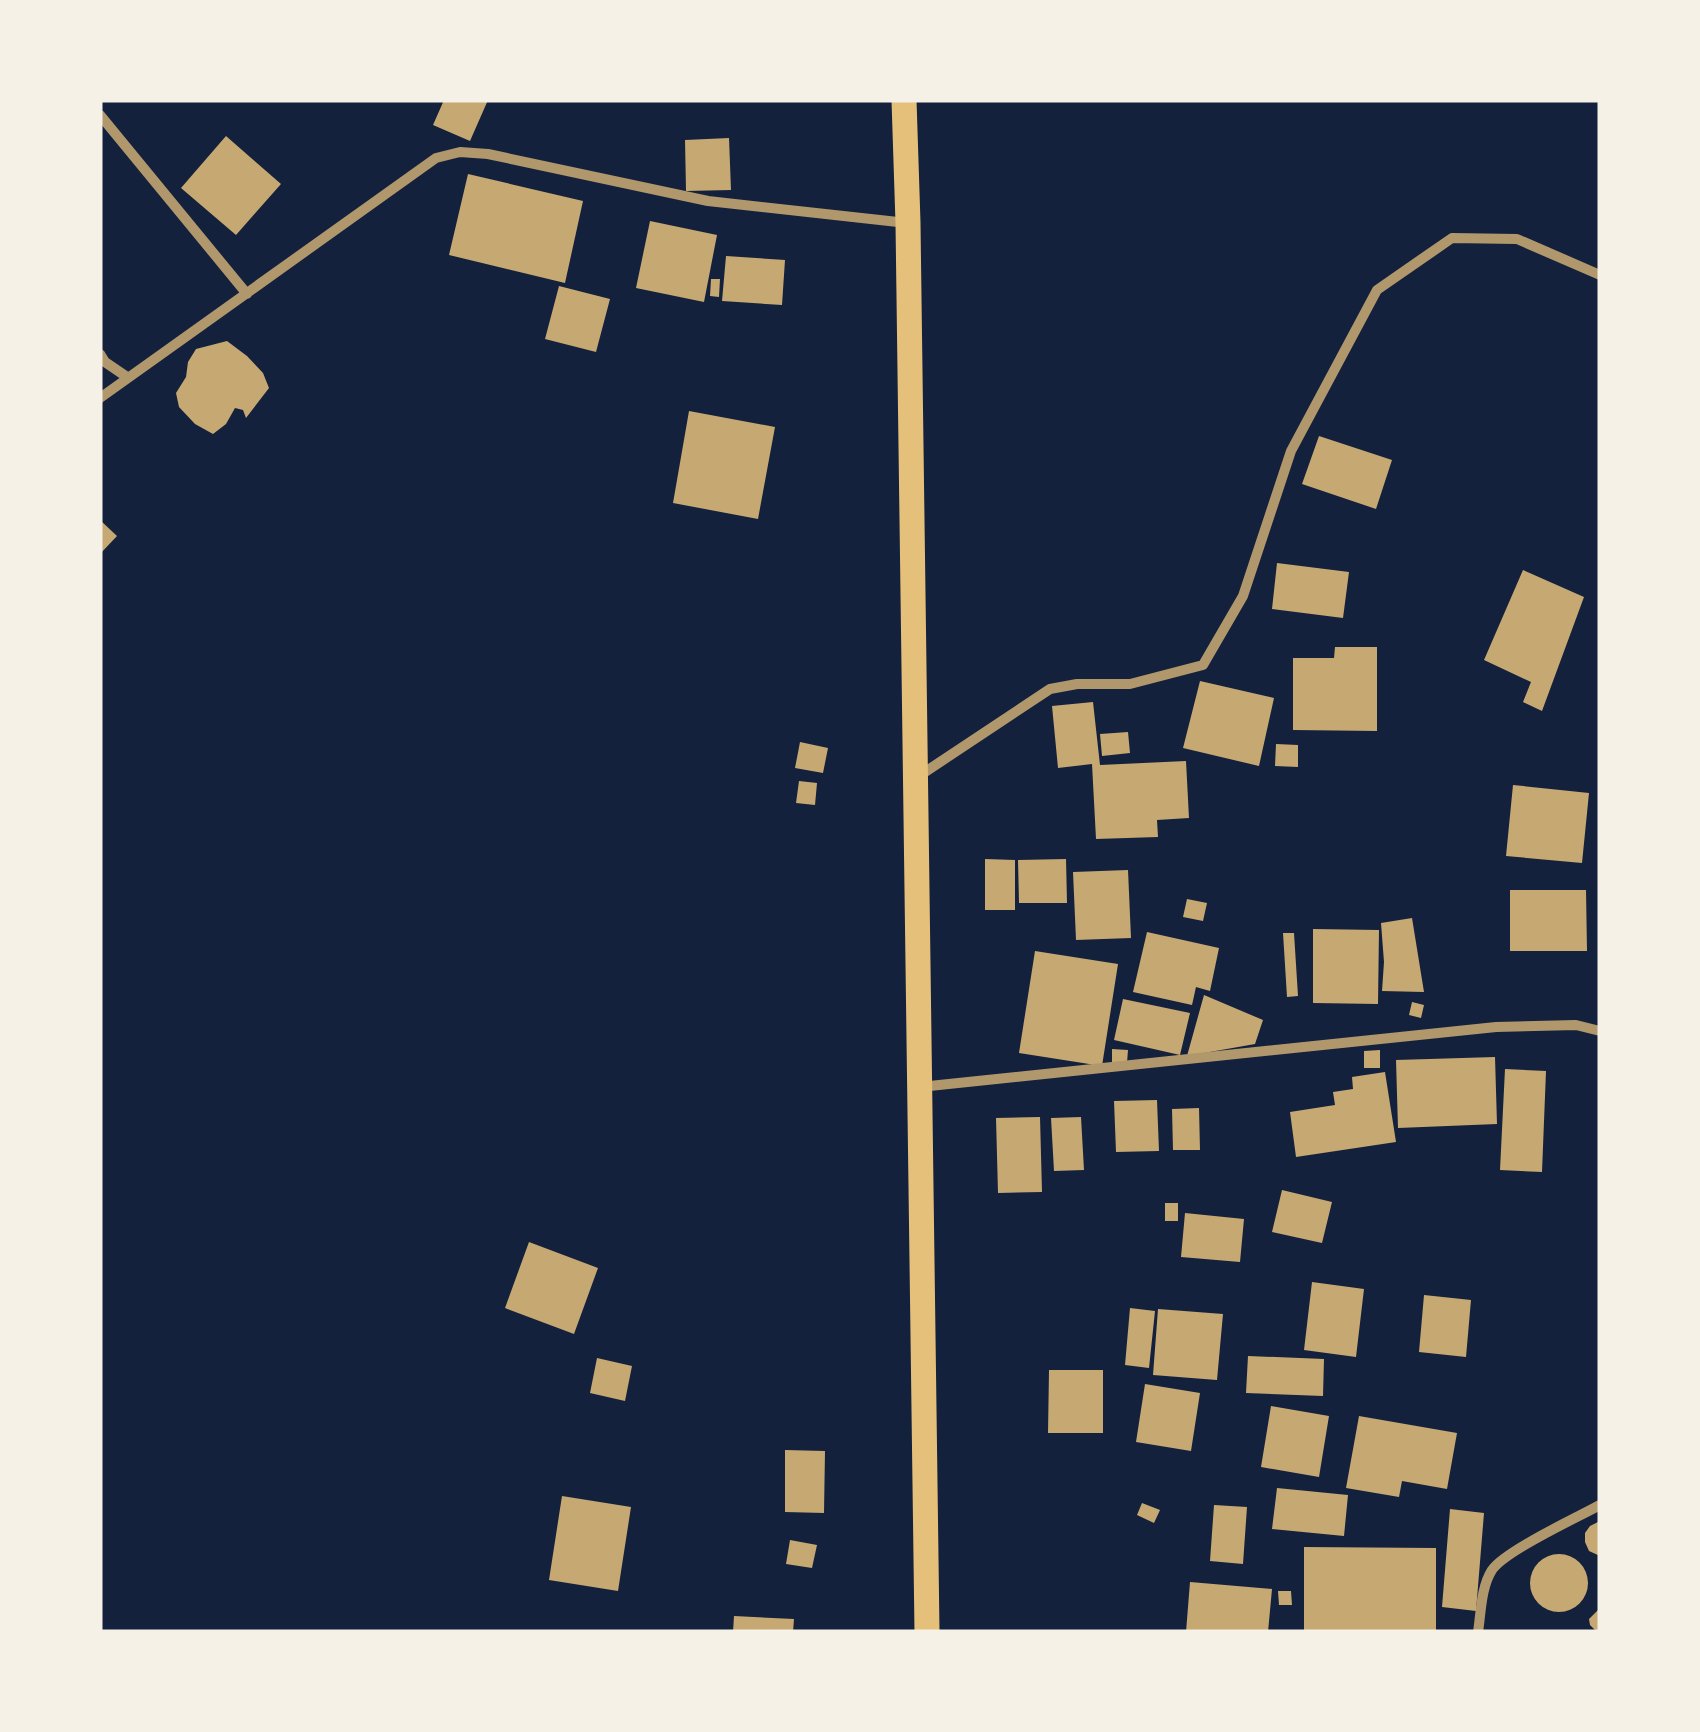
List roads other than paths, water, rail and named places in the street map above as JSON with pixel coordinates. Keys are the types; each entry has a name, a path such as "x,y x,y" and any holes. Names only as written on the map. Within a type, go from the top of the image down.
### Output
{"main road":[{"path":"904,100 927,1632"}],"street":[{"path":"100,115 247,294"},
{"path":"100,398 436,158 460,152 488,154 708,201 908,223"},
{"path":"915,778 1050,690 1077,684 1130,684 1203,665 1243,596 1291,451 1376,290 1452,238 1517,239 1600,275"},
{"path":"100,354 127,378"},
{"path":"919,1087 1496,1027 1576,1025 1600,1031"},
{"path":"1478,1632 1484,1590 1490,1572 1503,1557 1600,1505"}]}
